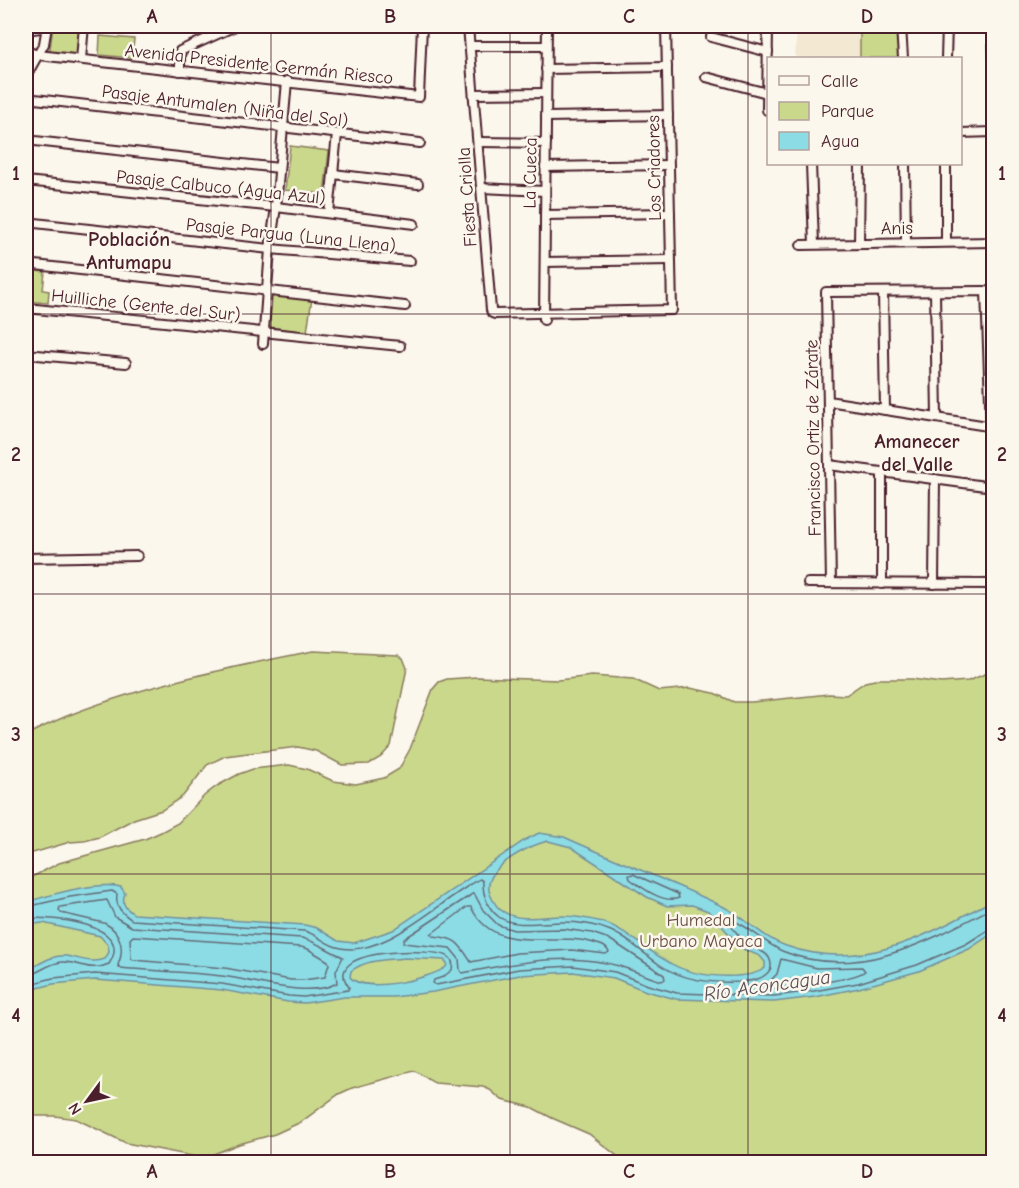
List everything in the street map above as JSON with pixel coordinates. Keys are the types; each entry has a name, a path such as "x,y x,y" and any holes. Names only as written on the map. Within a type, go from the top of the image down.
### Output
{"street":[{"path":"26,30 47,26 44,44 26,76"},
{"path":"81,59 84,26"},
{"path":"180,71 180,51 235,26"},
{"name":"Avenida Presidente Germán Riesco","path":"26,51 38,55 419,97 422,26"},
{"name":"Fiesta Criolla","path":"468,26 492,313 544,316"},
{"name":"La Cueca","path":"544,316 547,26"},
{"name":"Los Criadores","path":"544,316 672,310 666,26"},
{"path":"768,26 768,57"},
{"path":"901,26 903,57"},
{"path":"946,57 947,26"},
{"path":"993,26 993,61"},
{"path":"711,37 768,52"},
{"path":"470,46 546,46"},
{"path":"546,69 667,67"},
{"path":"706,77 767,93"},
{"path":"263,344 287,81"},
{"path":"474,93 546,93"},
{"name":"Pasaje Antumalen (Niña del Sol)","path":"26,98 420,143"},
{"path":"546,117 668,115"},
{"path":"962,133 993,132"},
{"path":"329,213 337,134"},
{"path":"26,140 279,168"},
{"path":"479,142 546,143"},
{"path":"546,167 669,165"},
{"path":"811,165 814,244"},
{"path":"859,244 860,165"},
{"path":"905,165 906,243"},
{"path":"946,165 946,242"},
{"path":"333,174 418,184"},
{"name":"Pasaje Calbuco (Agua Azul)","path":"26,181 414,224"},
{"path":"482,188 545,191"},
{"path":"545,215 670,213"},
{"name":"Pasaje Pargua (Luna Llena)","path":"26,222 270,249 410,261"},
{"name":"Anis","path":"801,244 993,242"},
{"path":"545,262 670,260"},
{"path":"26,264 405,306"},
{"path":"935,291 937,418"},
{"path":"885,410 883,292 986,291 993,513"},
{"name":"Francisco Ortiz de Zárate","path":"831,583 826,292 883,292"},
{"name":"Huilliche (Gente del Sur)","path":"26,308 400,346"},
{"path":"26,354 126,363"},
{"path":"828,401 992,426"},
{"path":"829,465 993,487"},
{"path":"882,472 882,584"},
{"path":"934,584 935,479"},
{"path":"26,558 137,556"},
{"path":"808,583 993,584"}],"shaded area":[{"path":"797,26 860,26 860,57 795,57"}],"green space":[{"path":"53,26 79,30 76,57 49,56"},
{"path":"860,26 898,26 899,57 860,57"},
{"path":"100,36 134,39 132,58 99,55"},
{"path":"290,146 329,151 324,194 285,190"},
{"path":"26,270 45,272 43,290 49,291 48,303 26,301"},
{"path":"271,293 312,298 307,332 269,327"},
{"path":"313,651 398,655 403,658 407,668 391,746 381,757 369,764 342,765 316,751 298,747 225,756 207,765 183,796 162,810 134,819 100,837 70,842 26,855 26,735 101,703 161,685"},
{"name":"Humedal Urbano Mayaca","path":"985,674 993,675 993,1162 625,1162 589,1134 531,1107 502,1100 483,1087 435,1083 414,1071 352,1088 339,1094 301,1122 275,1134 211,1155 197,1157 126,1143 76,1119 26,1116 26,880 59,863 145,839 161,832 178,823 217,786 239,774 253,769 289,765 307,769 333,781 356,784 384,778 399,769 410,749 433,689 439,682 447,679 477,677 558,680 592,676 633,679 659,691 690,688 714,693 734,702 752,702 829,694 846,695 865,682 880,679 912,679 941,683 968,681"}],"water":[{"name":"Río Aconcagua","path":"539,833 564,837 724,907 786,946 815,953 842,955 868,953 894,946 944,926 993,900 993,933 969,949 919,971 859,988 774,1002 676,999 646,991 614,978 573,972 520,975 394,997 345,997 305,1003 222,990 95,980 53,984 26,991 26,971 45,960 66,956 90,961 100,960 105,959 109,952 108,945 100,936 43,923 26,925 26,902 99,886 121,887 125,893 123,900 125,905 134,914 305,925 317,928 338,941 354,943 393,930 525,840","holes":["548,841 571,847 647,897 667,906 692,905 708,911 743,949 760,956 765,962 765,968 739,976 698,974 673,965 603,922 567,916 517,917 502,911 489,891 492,876 511,858 526,849","405,958 444,960 447,963 446,967 438,972 397,983 369,984 357,982 350,977 351,971 364,964"]}],"district":[{"name":"Población Antumapu","path":"129,250"},
{"name":"Amanecer del Valle","path":"917,452"}]}
